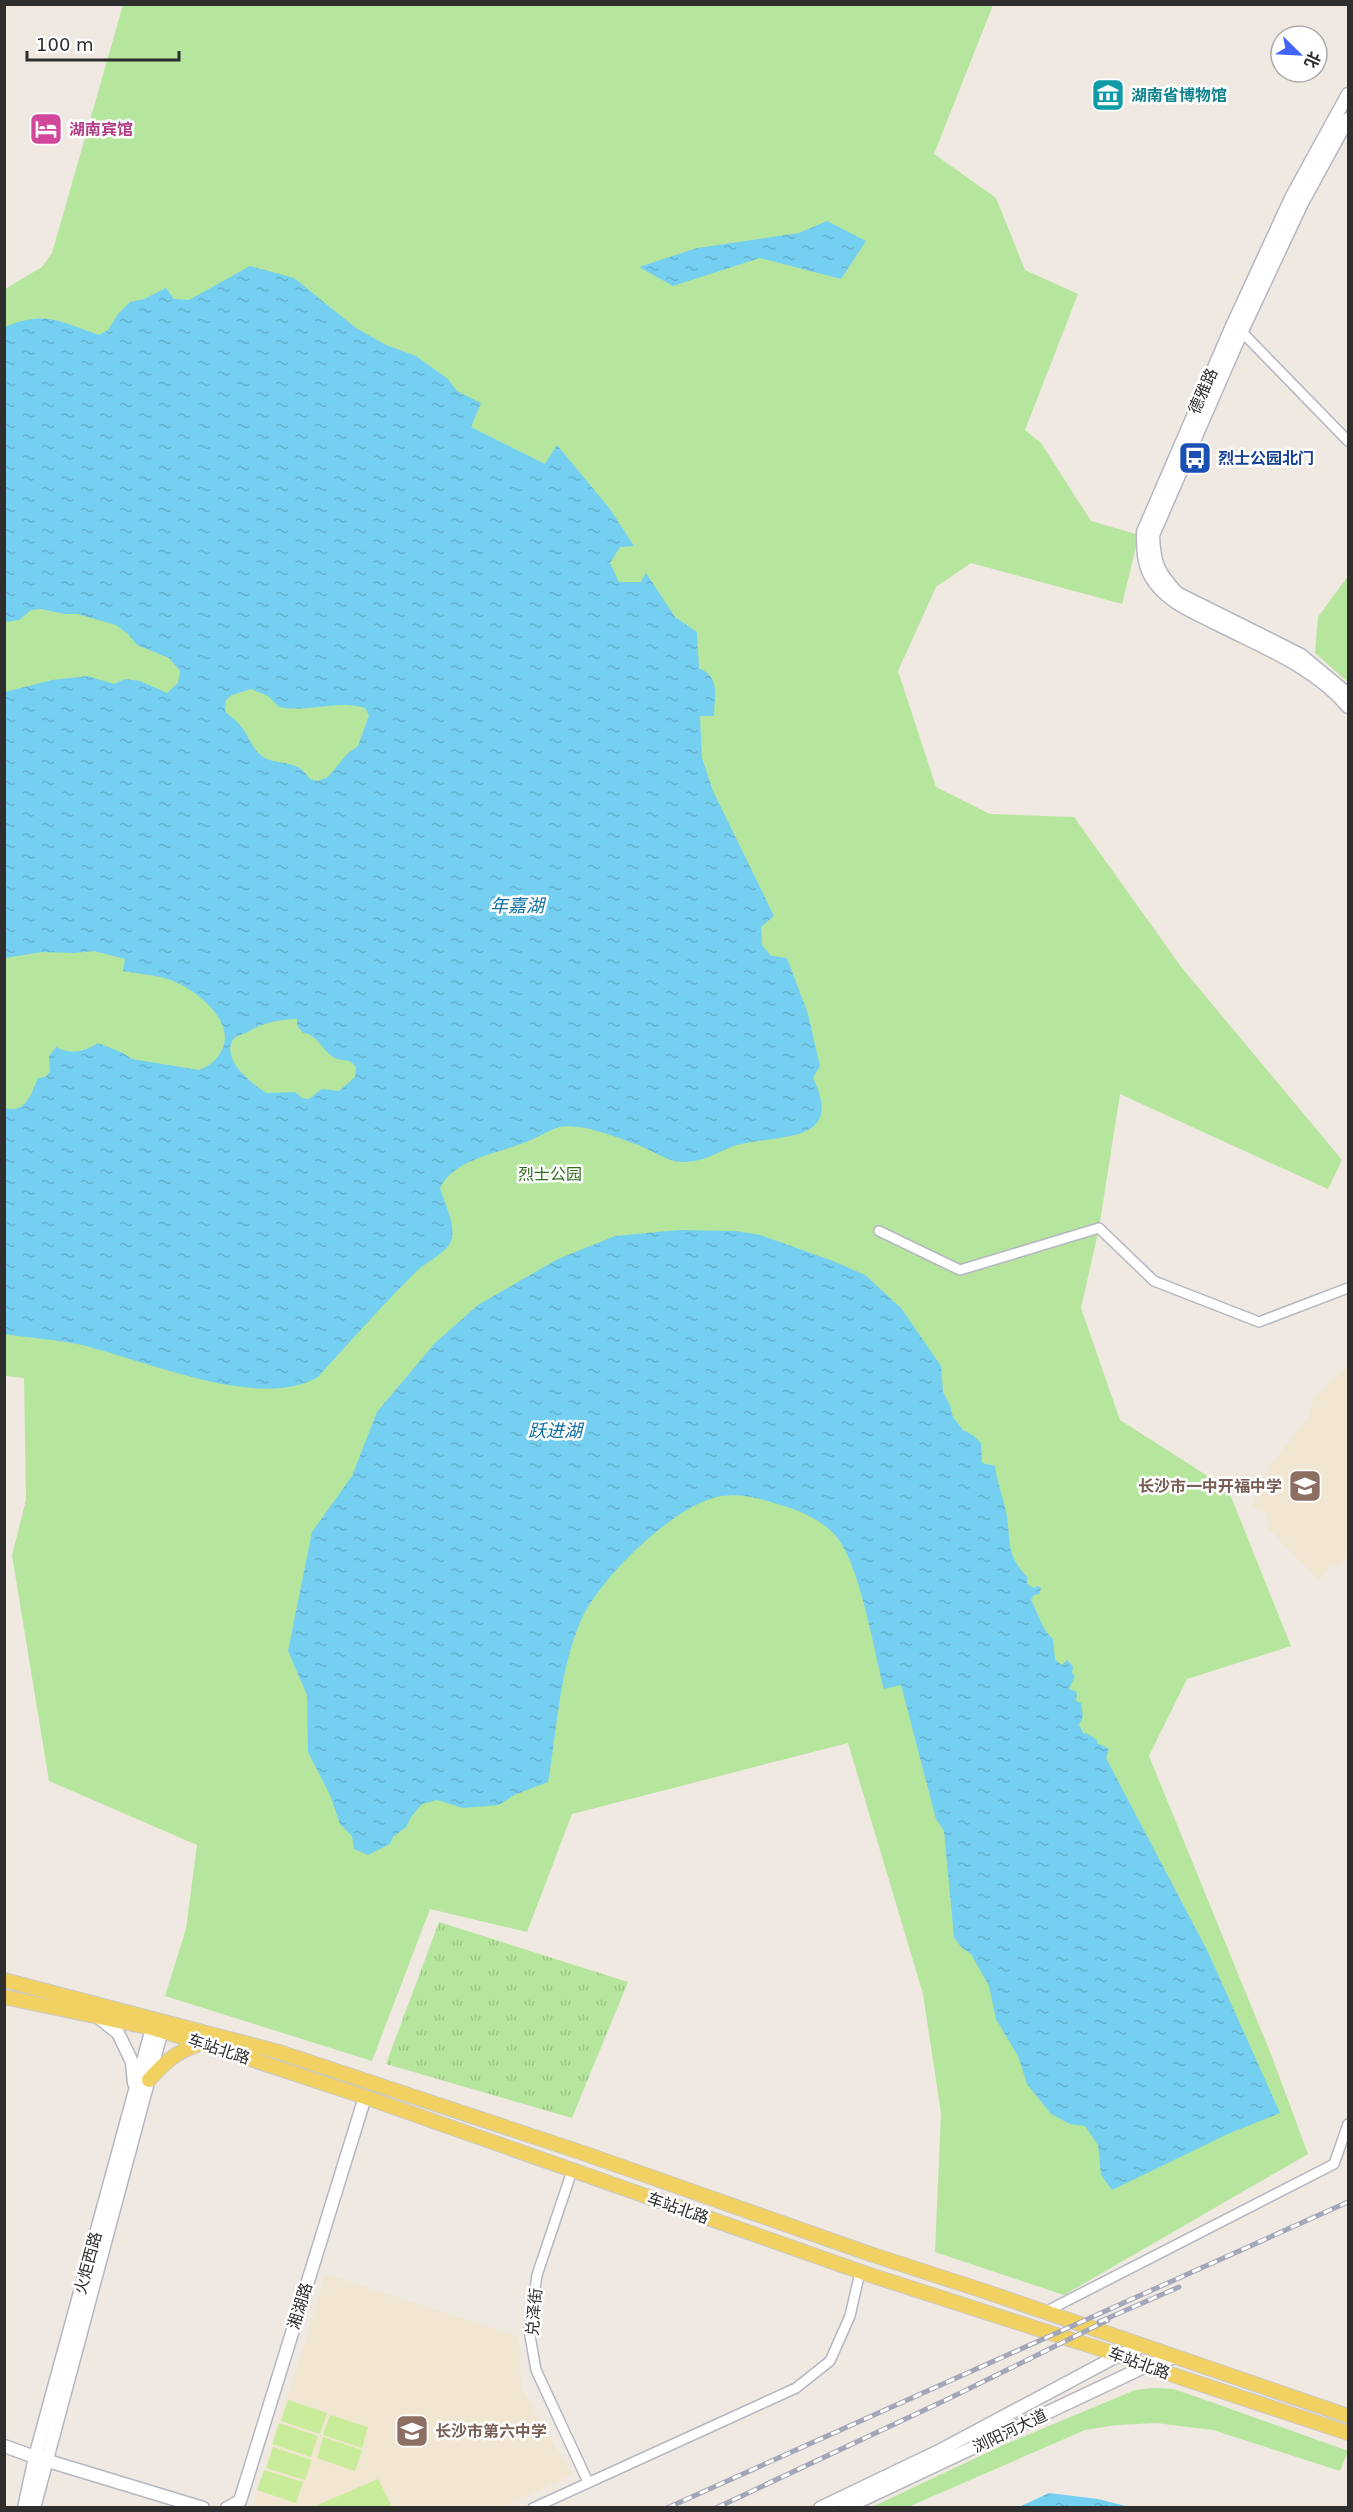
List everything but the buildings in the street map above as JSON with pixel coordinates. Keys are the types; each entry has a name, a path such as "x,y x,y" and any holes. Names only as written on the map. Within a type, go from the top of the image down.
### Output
{"main road":[{"name":"车站北路","path":"4,1980 158,2025 279,2052 580,2152 870,2254 1348,2416"},
{"name":"车站北路","path":"4,1996 97,2017 158,2025 202,2043 365,2097 860,2272 1119,2355 1348,2433"},
{"path":"149,2080 169,2058 182,2050 202,2043"}],"street":[{"name":"德雅路","path":"1348,94 1292,196 1153,535 1154,560 1162,577 1177,593 1301,655 1348,694"},
{"name":"德雅路","path":"1348,119 1237,328 1149,514 1143,532 1144,559 1149,574 1170,600 1297,664 1341,698 1348,707"},
{"path":"1237,328 1348,441"},
{"path":"879,1231 960,1270 1099,1228 1154,1281 1259,1322 1348,1288"},
{"path":"97,2017 118,2033 132,2062 135,2089"},
{"name":"火炬西路","path":"24,2508 149,2080 158,2025"},
{"name":"火炬西路","path":"34,2508 40,2459 135,2089 158,2025"},
{"name":"湘湖路","path":"227,2508 240,2501 365,2097"},
{"path":"1045,2312 1334,2164 1348,2124"},
{"name":"兑泽街","path":"572,2171 537,2275 530,2330 536,2370 588,2482"},
{"path":"532,2508 796,2388 830,2361 850,2316 860,2272"},
{"name":"浏阳河大道","path":"820,2508 939,2451 1119,2355 1143,2346"},
{"name":"浏阳河大道","path":"845,2508 1146,2366 1175,2357"},
{"path":"4,2446 203,2508"}],"shaded area":[{"name":"长沙市一中开福中学","path":"1348,1366 1348,1555 1338,1568 1332,1565 1318,1580 1268,1528 1266,1514 1252,1507 1270,1465 1307,1419 1314,1399"},
{"name":"长沙市第六中学","path":"326,2274 519,2337 521,2387 572,2475 502,2507 253,2508"}],"green space":[{"name":"烈士公园","path":"123,5 993,5 934,154 996,198 1025,270 1078,294 1025,430 1041,443 1091,521 1139,535 1122,604 971,563 936,587 898,671 936,787 990,814 1074,817 1182,968 1342,1160 1328,1189 1120,1094 1099,1228 1081,1308 1120,1420 1228,1489 1291,1646 1187,1679 1149,1756 1272,2057 1308,2154 1064,2295 935,2252 941,2113 923,1994 848,1743 572,1814 527,1932 430,1909 372,2061 165,1996 186,1929 197,1845 49,1781 12,1555 26,1500 24,1378 5,1376 5,289 42,267 52,253"},
{"path":"1348,576 1348,682 1315,653 1318,617"},
{"path":"439,1922 628,1982 572,2118 386,2064"},
{"path":"1173,2389 1348,2451 1340,2471 1213,2430 1156,2423 1117,2425 1085,2430 908,2507 872,2507 1001,2446 1135,2390"},
{"path":"288,2400 327,2413 320,2434 281,2421"},
{"path":"330,2415 368,2427 362,2448 323,2435"},
{"path":"279,2423 318,2436 311,2457 272,2444"},
{"path":"323,2437 362,2450 355,2471 317,2458"},
{"path":"273,2447 312,2460 305,2480 266,2468"},
{"path":"264,2470 303,2482 296,2503 257,2490"},
{"path":"378,2479 392,2507 313,2507"}],"water":[{"path":"827,221 866,241 841,279 760,258 673,286 639,267 697,248 799,233"},
{"name":"年嘉湖","path":"250,266 294,278 356,328 386,345 416,356 448,379 457,391 481,403 471,427 545,464 557,445 610,509 634,546 620,547 610,563 619,582 641,582 646,573 675,617 697,632 699,668 711,677 715,688 714,716 700,716 702,758 713,791 774,916 761,927 762,945 771,956 787,958 808,1014 820,1066 813,1078 821,1100 821,1115 814,1126 788,1137 737,1145 704,1158 681,1162 670,1160 638,1145 599,1132 562,1126 526,1142 466,1163 447,1178 440,1188 453,1232 447,1247 406,1282 318,1377 293,1386 264,1389 232,1386 199,1379 77,1344 4,1334 5,1108 18,1108 27,1101 38,1078 45,1077 50,1072 49,1056 56,1047 67,1051 77,1051 88,1049 98,1043 132,1059 199,1070 217,1057 224,1045 225,1035 217,1015 192,991 167,979 123,971 125,959 94,951 42,952 5,958 5,692 52,680 88,676 114,684 125,679 140,681 167,693 178,683 180,671 169,658 137,645 116,625 77,614 41,609 31,610 19,620 5,622 5,327 32,319 42,319 63,322 99,335 108,330 118,314 130,302 144,299 166,288 174,299 189,300","holes":["251,689 268,696 279,707 345,705 365,708 369,715 358,746 348,753 328,777 318,781 310,779 300,768 265,758 257,751 237,722 225,711 226,700 232,695","297,1019 297,1025 303,1033 316,1039 333,1057 351,1062 356,1067 355,1077 339,1091 322,1089 309,1099 302,1098 295,1092 266,1093 247,1078 235,1064 230,1049 235,1037 266,1024"]},
{"name":"跃进湖","path":"679,1230 736,1231 760,1235 865,1275 901,1308 941,1366 943,1392 953,1417 963,1430 981,1443 982,1463 995,1466 1006,1510 1012,1555 1027,1577 1027,1584 1034,1588 1038,1586 1041,1588 1039,1594 1034,1595 1031,1600 1043,1626 1053,1639 1055,1660 1062,1665 1067,1660 1073,1666 1072,1673 1075,1676 1069,1689 1077,1692 1076,1701 1081,1703 1083,1716 1079,1725 1084,1734 1086,1733 1097,1740 1097,1743 1109,1749 1106,1758 1208,1952 1280,2113 1230,2133 1112,2190 1101,2175 1098,2145 1085,2126 1070,2124 1051,2114 1027,2084 1018,2056 996,2019 989,1986 971,1954 961,1947 954,1937 944,1831 936,1819 901,1685 884,1689 859,1586 844,1548 835,1535 817,1520 766,1501 730,1495 704,1501 663,1526 642,1544 606,1582 582,1618 568,1657 548,1782 514,1795 499,1805 463,1808 437,1800 422,1804 406,1827 393,1837 390,1844 368,1855 354,1849 352,1836 340,1824 330,1795 308,1752 307,1695 288,1651 312,1532 352,1476 377,1412 435,1343 478,1305 558,1259 615,1236"},
{"path":"1049,2493 1098,2499 1130,2507 1019,2507"}],"railway":[{"path":"667,2508 1348,2202"},
{"path":"1099,2322 1179,2287"},
{"path":"716,2508 950,2398 1108,2320"}],"place":[{"name":"湖南省博物馆","path":"1108,95"},
{"name":"湖南宾馆","path":"46,129"},
{"name":"烈士公园北门","path":"1195,458"},
{"name":"长沙市一中开福中学","path":"1305,1486"},
{"name":"长沙市第六中学","path":"412,2431"}]}
